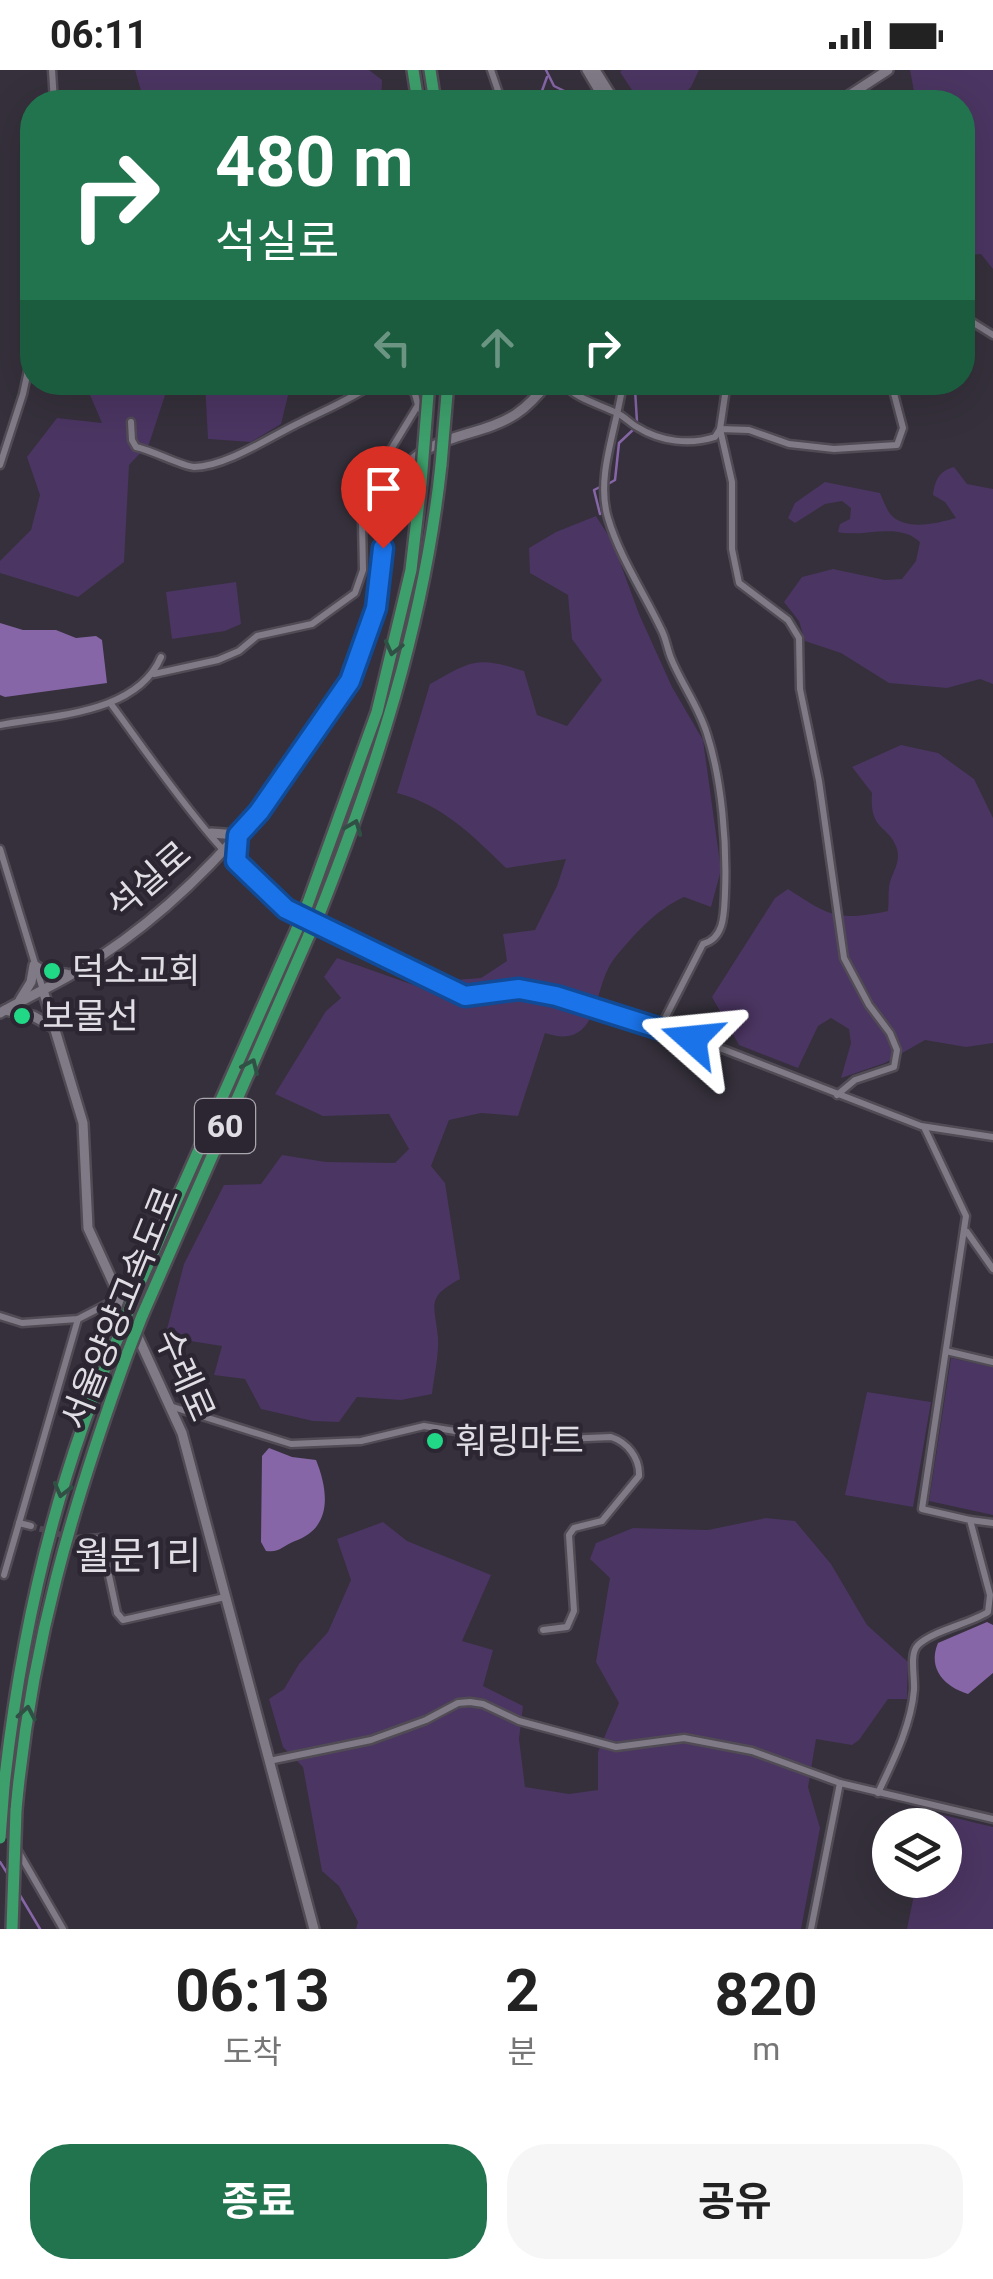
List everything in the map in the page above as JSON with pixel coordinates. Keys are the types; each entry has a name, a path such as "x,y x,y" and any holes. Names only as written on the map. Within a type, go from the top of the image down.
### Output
{"highway":[{"name":"서울양양고속도로","path":"12,1929 23,1738 46,1609 83,1476 128,1352 303,932 305,911 377,712 411,570 428,395"},
{"name":"서울양양고속도로","path":"0,1838 24,1656 49,1542 92,1396 134,1296 303,932 318,918 364,800 389,725 418,614 436,519 447,395"}],"main road":[{"path":"857,90 888,70"},
{"name":"석실로","path":"2,1011 121,942 167,905 259,812 350,681 376,608 389,495 404,467 433,445 516,414 535,395"},
{"path":"211,834 238,835 236,861"},
{"path":"18,1003 32,982 34,965 50,974 75,972"},
{"name":"수레로","path":"42,990 82,1123 88,1228 173,1407 200,1494 314,1929"},
{"path":"2,1011 33,1016 54,1028"}],"street":[{"path":"0,465 23,395"},
{"path":"130,422 136,447 162,453 180,464 202,466 275,438 297,423 356,395"},
{"path":"415,395 428,420 433,445"},
{"path":"573,395 620,414 659,437 695,444 715,437 720,429"},
{"path":"622,395 605,473 607,518 664,633 670,655 706,732 715,767 726,868 724,915 719,933 713,941 703,944 660,1028"},
{"path":"725,395 720,429 732,482 732,548 739,583 788,620 799,638 800,689 819,781 844,958 897,1050 894,1067 856,1080 837,1094"},
{"path":"720,429 749,430 789,444 834,449 897,445 902,428 894,395"},
{"path":"0,725 111,704 154,674 218,660 239,651 258,636 312,624 355,593 364,570 362,521 367,490 418,405"},
{"path":"154,674 161,657"},
{"path":"111,704 211,834 286,909 465,996 519,989 556,996 660,1028 924,1127 993,1137"},
{"name":"수레로","path":"0,849 42,990"},
{"path":"924,1127 966,1216 966,1230 922,1508 993,1523"},
{"path":"966,1230 993,1269"},
{"path":"0,1316 22,1323 78,1318 119,1298"},
{"path":"4,1575 78,1318"},
{"path":"946,1352 993,1362"},
{"path":"173,1407 291,1444 361,1441 424,1426 518,1441 611,1436 621,1440 632,1452 638,1476 602,1521 574,1528 569,1535 574,1611 568,1627 543,1630"},
{"path":"878,1793 895,1756 914,1693 913,1650 920,1642 988,1612 990,1594 970,1520"},
{"path":"19,1522 31,1526"},
{"path":"80,1540 102,1538 123,1620 226,1598"},
{"path":"268,1761 371,1740 426,1720 458,1703 470,1702 519,1721 616,1747 684,1738 752,1750 840,1784 993,1819"},
{"path":"812,1929 840,1784"},
{"path":"0,1813 31,1878 63,1929"}],"shaded area":[{"path":"135,70 369,70 382,80 382,90 141,90"},
{"path":"699,70 688,90 632,90 620,72"},
{"path":"910,70 993,70 993,269 981,254 975,255 975,90 914,90"},
{"path":"90,395 165,395 149,444 129,465 124,562 78,597 0,573 0,561 31,530 40,495 27,457 57,418 102,423"},
{"path":"206,395 288,395 281,424 251,442 208,439"},
{"path":"954,467 967,484 993,489 993,684 980,679 947,688 889,683 841,653 805,641 799,621 784,602 802,577 833,569 885,580 902,579 916,561 920,542 902,532 838,532 840,524 850,519 851,508 842,501 825,504 795,523 788,518 795,503 825,482 880,493 899,521 941,522 956,518 945,502 933,495 935,485 941,474"},
{"path":"596,516 613,543 672,687 703,740 721,870 711,907 684,897 655,916 629,941 607,971 586,1025 563,1036 545,1033 518,1116 481,1113 449,1120 431,1166 445,1183 460,1279 441,1291 435,1303 438,1345 432,1394 401,1400 357,1397 339,1422 313,1421 261,1409 245,1379 214,1375 222,1346 165,1337 184,1264 224,1185 261,1184 282,1155 326,1162 395,1163 409,1149 389,1114 323,1116 275,1094 326,1011 341,998 324,977 337,958 422,988 441,981 481,978 507,961 503,934 535,930 566,859 506,868 443,814 397,793 430,684 444,676 466,665 485,662 524,671 537,715 567,726 602,680 572,639 568,595 530,573 529,548"},
{"path":"236,582 241,624 225,631 172,639 166,592"},
{"path":"0,623 23,630 56,630 76,638 96,636 102,640 107,683 0,695"},
{"path":"901,745 938,753 974,779 993,818 993,1043 966,1047 925,1040 885,1063 841,1078 851,1043 849,1029 831,1018 818,1026 798,1068 739,1045 712,997 775,898 788,889 835,914 857,916 888,911 897,849 876,821 872,793 852,767"},
{"path":"951,1358 993,1367 993,1515 929,1501"},
{"path":"867,1392 931,1402 913,1507 845,1495"},
{"path":"269,1448 292,1457 316,1460 325,1496 316,1527 278,1550 266,1551 261,1542 262,1456"},
{"path":"766,1518 795,1521 831,1564 867,1625 908,1662 907,1699 888,1699 859,1740 852,1745 816,1739 808,1787 820,1828 801,1929 356,1929 358,1922 339,1886 322,1871 303,1767 283,1747 269,1699 284,1689 299,1664 328,1632 351,1580 337,1539 383,1522 407,1541 491,1575 462,1641 493,1650 483,1686 523,1706 519,1739 525,1787 569,1794 598,1790 598,1752 619,1703 596,1662 610,1578 590,1559 596,1543 633,1528 708,1530"},
{"path":"987,1622 993,1625 993,1673 968,1694 940,1676 935,1652 938,1643"},
{"path":"962,1820 993,1827 993,1929 907,1929 913,1898 962,1898"}],"waterway":[{"path":"546,70 554,86 562,90"},
{"path":"542,90 547,77"},
{"path":"635,395 637,422"},
{"path":"608,484 615,480 619,443 635,428"},
{"path":"600,487 594,490 600,514"},
{"path":"0,1862 9,1876"},
{"path":"18,1892 40,1929"}],"tunnel":[{"path":"31,1526 79,1540"}],"place":[{"name":"덕소교회","path":"52,971"},
{"name":"보물선","path":"22,1016"},
{"name":"훠링마트","path":"435,1441"}],"district":[{"name":"월문1리","path":"138,1556"}],"route":[{"path":"383,548 376,608 350,681 259,812 238,835 236,861 286,909 465,996 519,989 556,996 692,1039"}]}
